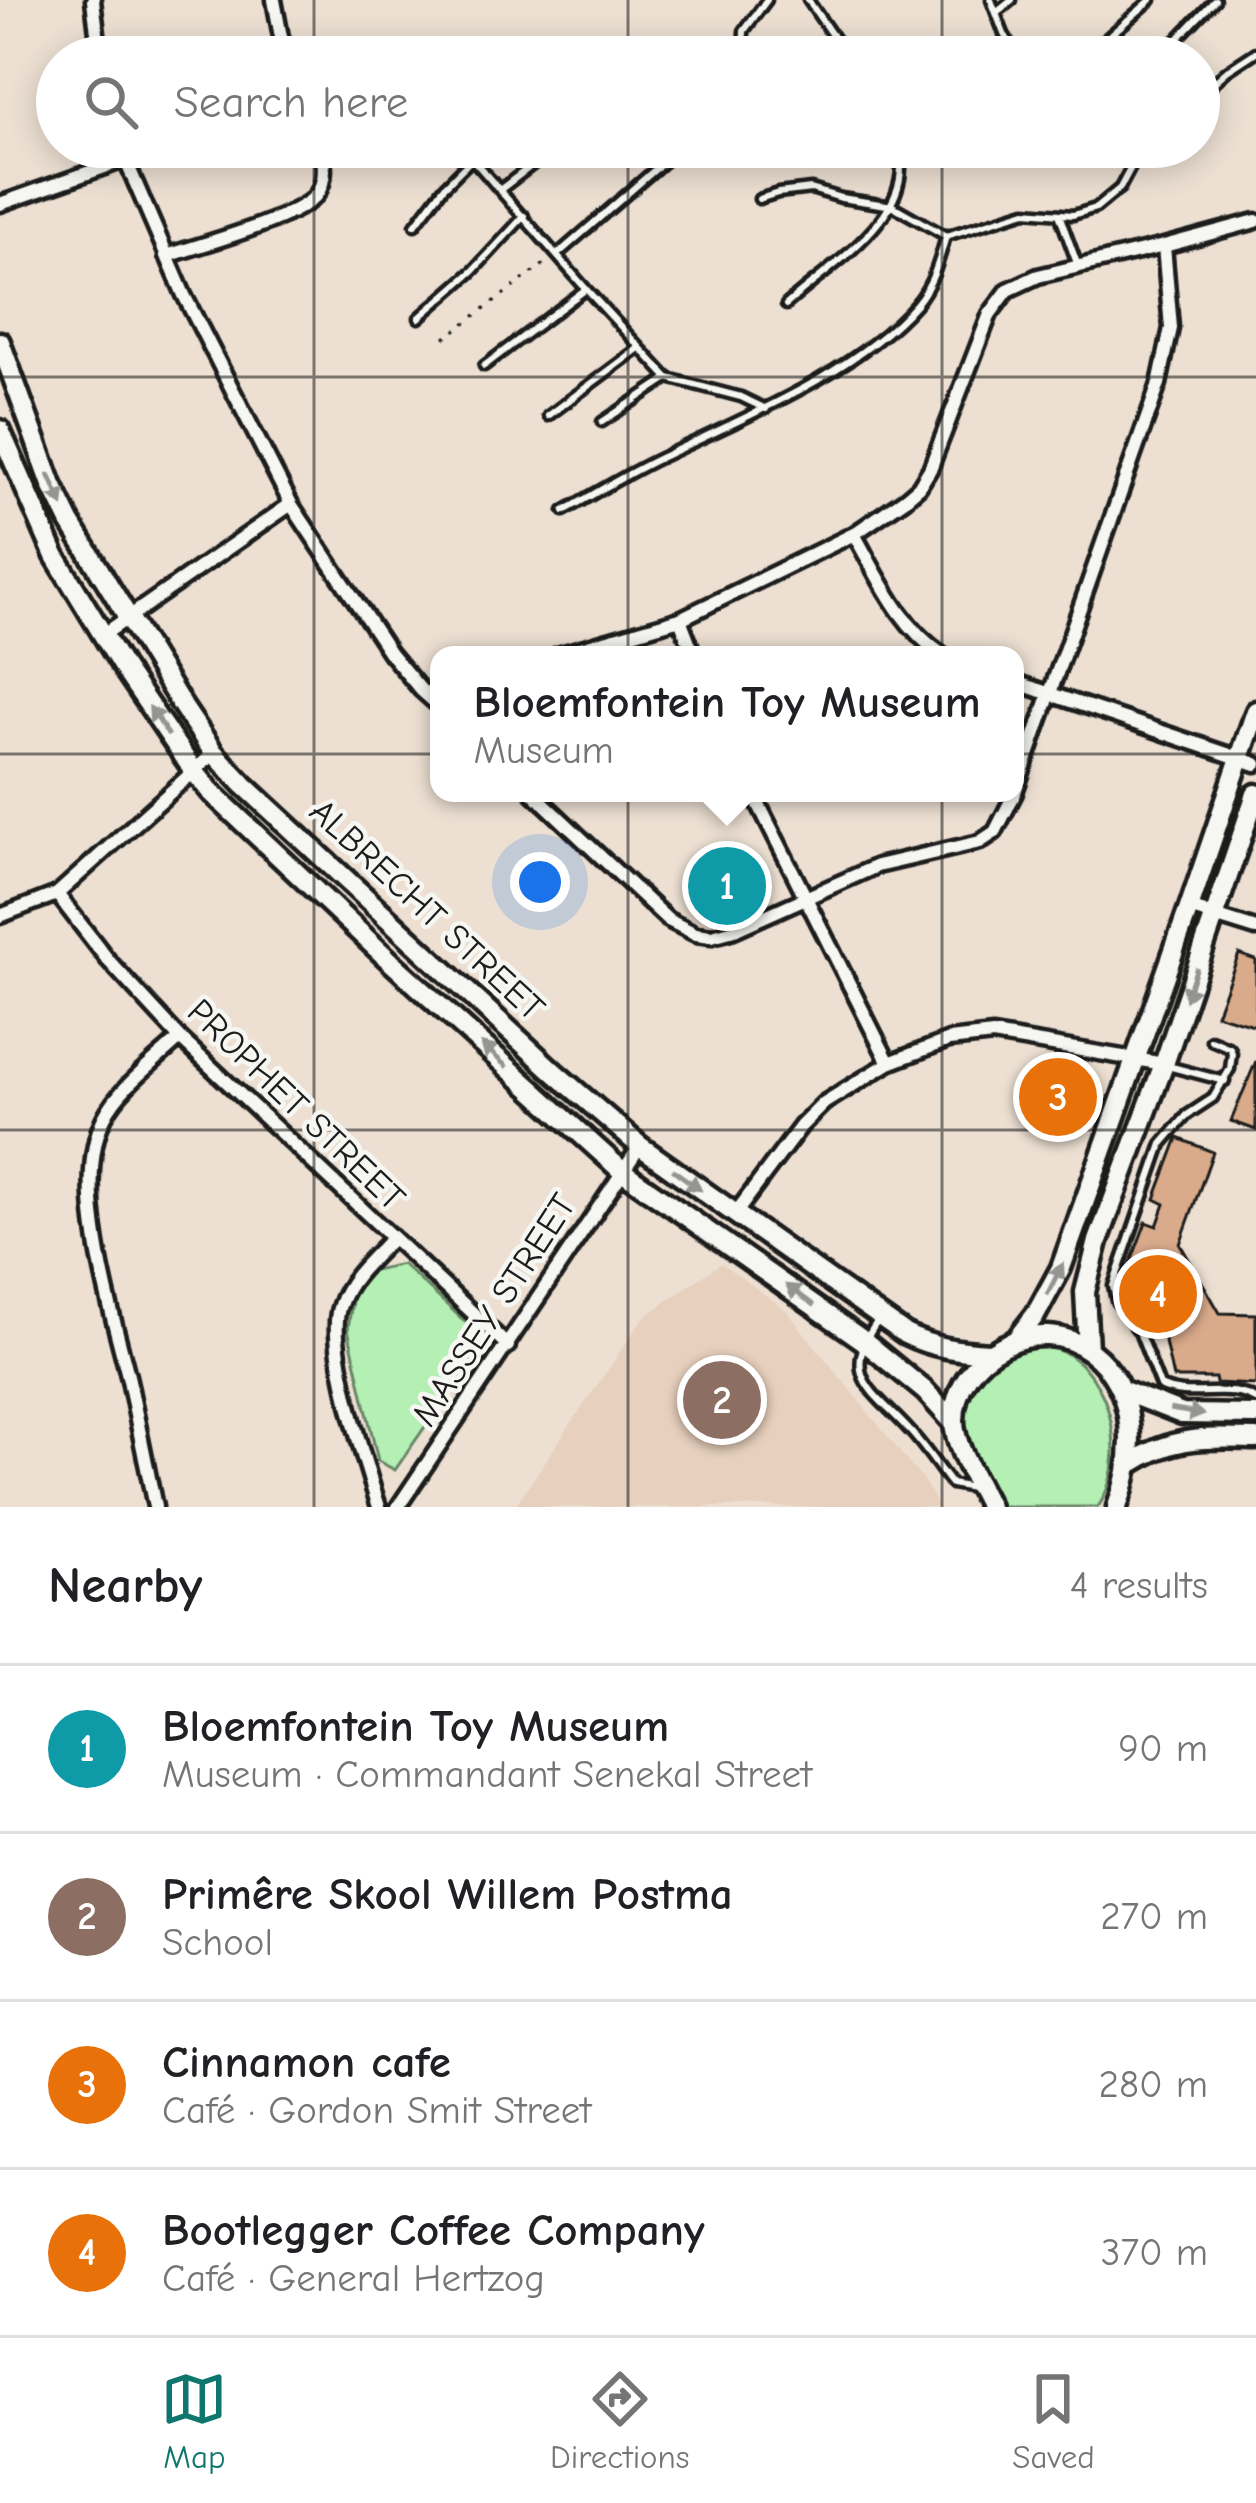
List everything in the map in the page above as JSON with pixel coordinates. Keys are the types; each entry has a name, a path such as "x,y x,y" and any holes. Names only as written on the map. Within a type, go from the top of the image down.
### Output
{"street":[{"path":"93,0 97,36"},
{"path":"274,0 281,36"},
{"path":"0,204 86,168"},
{"path":"128,168 166,256 291,504 390,653 430,698"},
{"path":"166,256 308,204 321,188 324,168"},
{"path":"589,646 680,620 854,534 905,499 930,469 997,301 1017,284 1256,220"},
{"path":"1024,766 1159,384 1171,328 1164,247"},
{"name":"ALBRECHT STREET","path":"0,341 70,522 214,753 244,785 640,1146 925,1344 990,1353"},
{"path":"2,436 32,430"},
{"name":"ALBRECHT STREET","path":"2,436 55,556 103,635 212,792 622,1171 864,1341 925,1390 954,1423"},
{"path":"103,635 291,504"},
{"path":"854,534 908,625 931,646"},
{"path":"680,620 690,646"},
{"path":"1024,685 1247,762"},
{"path":"1015,1341 1061,1268 1189,908 1247,762 1256,711"},
{"path":"2,911 58,894 214,753"},
{"path":"1088,1349 1085,1292 1098,1241 1256,794"},
{"path":"543,802 668,920 712,936 877,866 980,842 995,832 1010,802"},
{"path":"758,802 889,1063"},
{"name":"PROPHET STREET","path":"58,894 109,960 181,1038 508,1346"},
{"path":"1189,908 1256,929"},
{"path":"735,1214 824,1103 889,1063 949,1040 993,1035 1164,1064"},
{"path":"155,1507 107,1293 91,1172 100,1128 119,1095 181,1038"},
{"name":"MASSEY STREET","path":"398,1507 640,1146"},
{"path":"379,1507 359,1442 335,1322 345,1293 392,1238"},
{"path":"985,1498 954,1423 969,1371 990,1353 1015,1341 1044,1336 1088,1349 1121,1390 1128,1413 1130,1464 1118,1507"},
{"path":"1121,1390 1182,1414 1256,1415"},
{"path":"1130,1464 1168,1443 1256,1439"}],"lane":[{"path":"744,36 767,0"},
{"path":"808,0 833,36"},
{"path":"991,0 1008,36"},
{"path":"996,13 1012,0"},
{"path":"1109,36 1151,0"},
{"path":"1180,36 1215,0"},
{"path":"1220,77 1256,52"},
{"path":"415,225 463,168"},
{"path":"482,168 668,378 741,397 766,409"},
{"path":"501,189 528,168"},
{"path":"559,254 658,168"},
{"path":"786,305 860,242 892,206 900,168"},
{"path":"759,199 811,189 892,206 946,236 1026,211 1073,214 1096,208 1113,196 1133,168"},
{"path":"1059,214 1078,266"},
{"path":"419,318 473,271 524,216"},
{"path":"564,511 658,459 766,409 856,355 917,303 932,282 946,236"},
{"path":"484,366 586,290"},
{"path":"548,416 639,348"},
{"path":"602,422 668,378"},
{"path":"1211,1040 1226,1045 1232,1053 1225,1081 1162,1144 1113,1286 1117,1301 1139,1332 1160,1386 1170,1391 1248,1394 1256,1400"},
{"path":"1164,1064 1225,1081"},
{"path":"880,1317 864,1341 860,1369 865,1384 951,1484 985,1498"}],"path":[{"path":"445,338 559,254"}],"shaded area":[{"path":"721,1263 786,1310 925,1483 939,1507 514,1507 643,1318"}],"green space":[{"path":"402,1264 485,1340 395,1470 378,1461 348,1329 353,1294 373,1270"},
{"path":"1036,1343 1072,1357 1087,1370 1107,1406 1114,1449 1107,1489 1098,1507 990,1507 955,1407 985,1361 1005,1350"}],"building":[{"path":"1239,954 1256,960 1256,1026 1216,1014"},
{"path":"1256,1061 1256,1130 1231,1121"},
{"path":"1050,1083 1072,1091 1064,1112 1069,1114 1065,1126 1060,1124 1057,1131 1037,1125"},
{"path":"1178,1138 1213,1152 1180,1244 1220,1313 1256,1314 1256,1385 1173,1378 1159,1330 1130,1293 1137,1282 1125,1278 1146,1222 1157,1226 1165,1204 1155,1199"}],"place":[{"name":"Bloemfontein Toy Museum","path":"727,886"},
{"name":"Cinnamon cafe","path":"1058,1097"},
{"name":"Bootlegger Coffee Company","path":"1158,1294"},
{"name":"Primêre Skool Willem Postma","path":"722,1400"}]}
